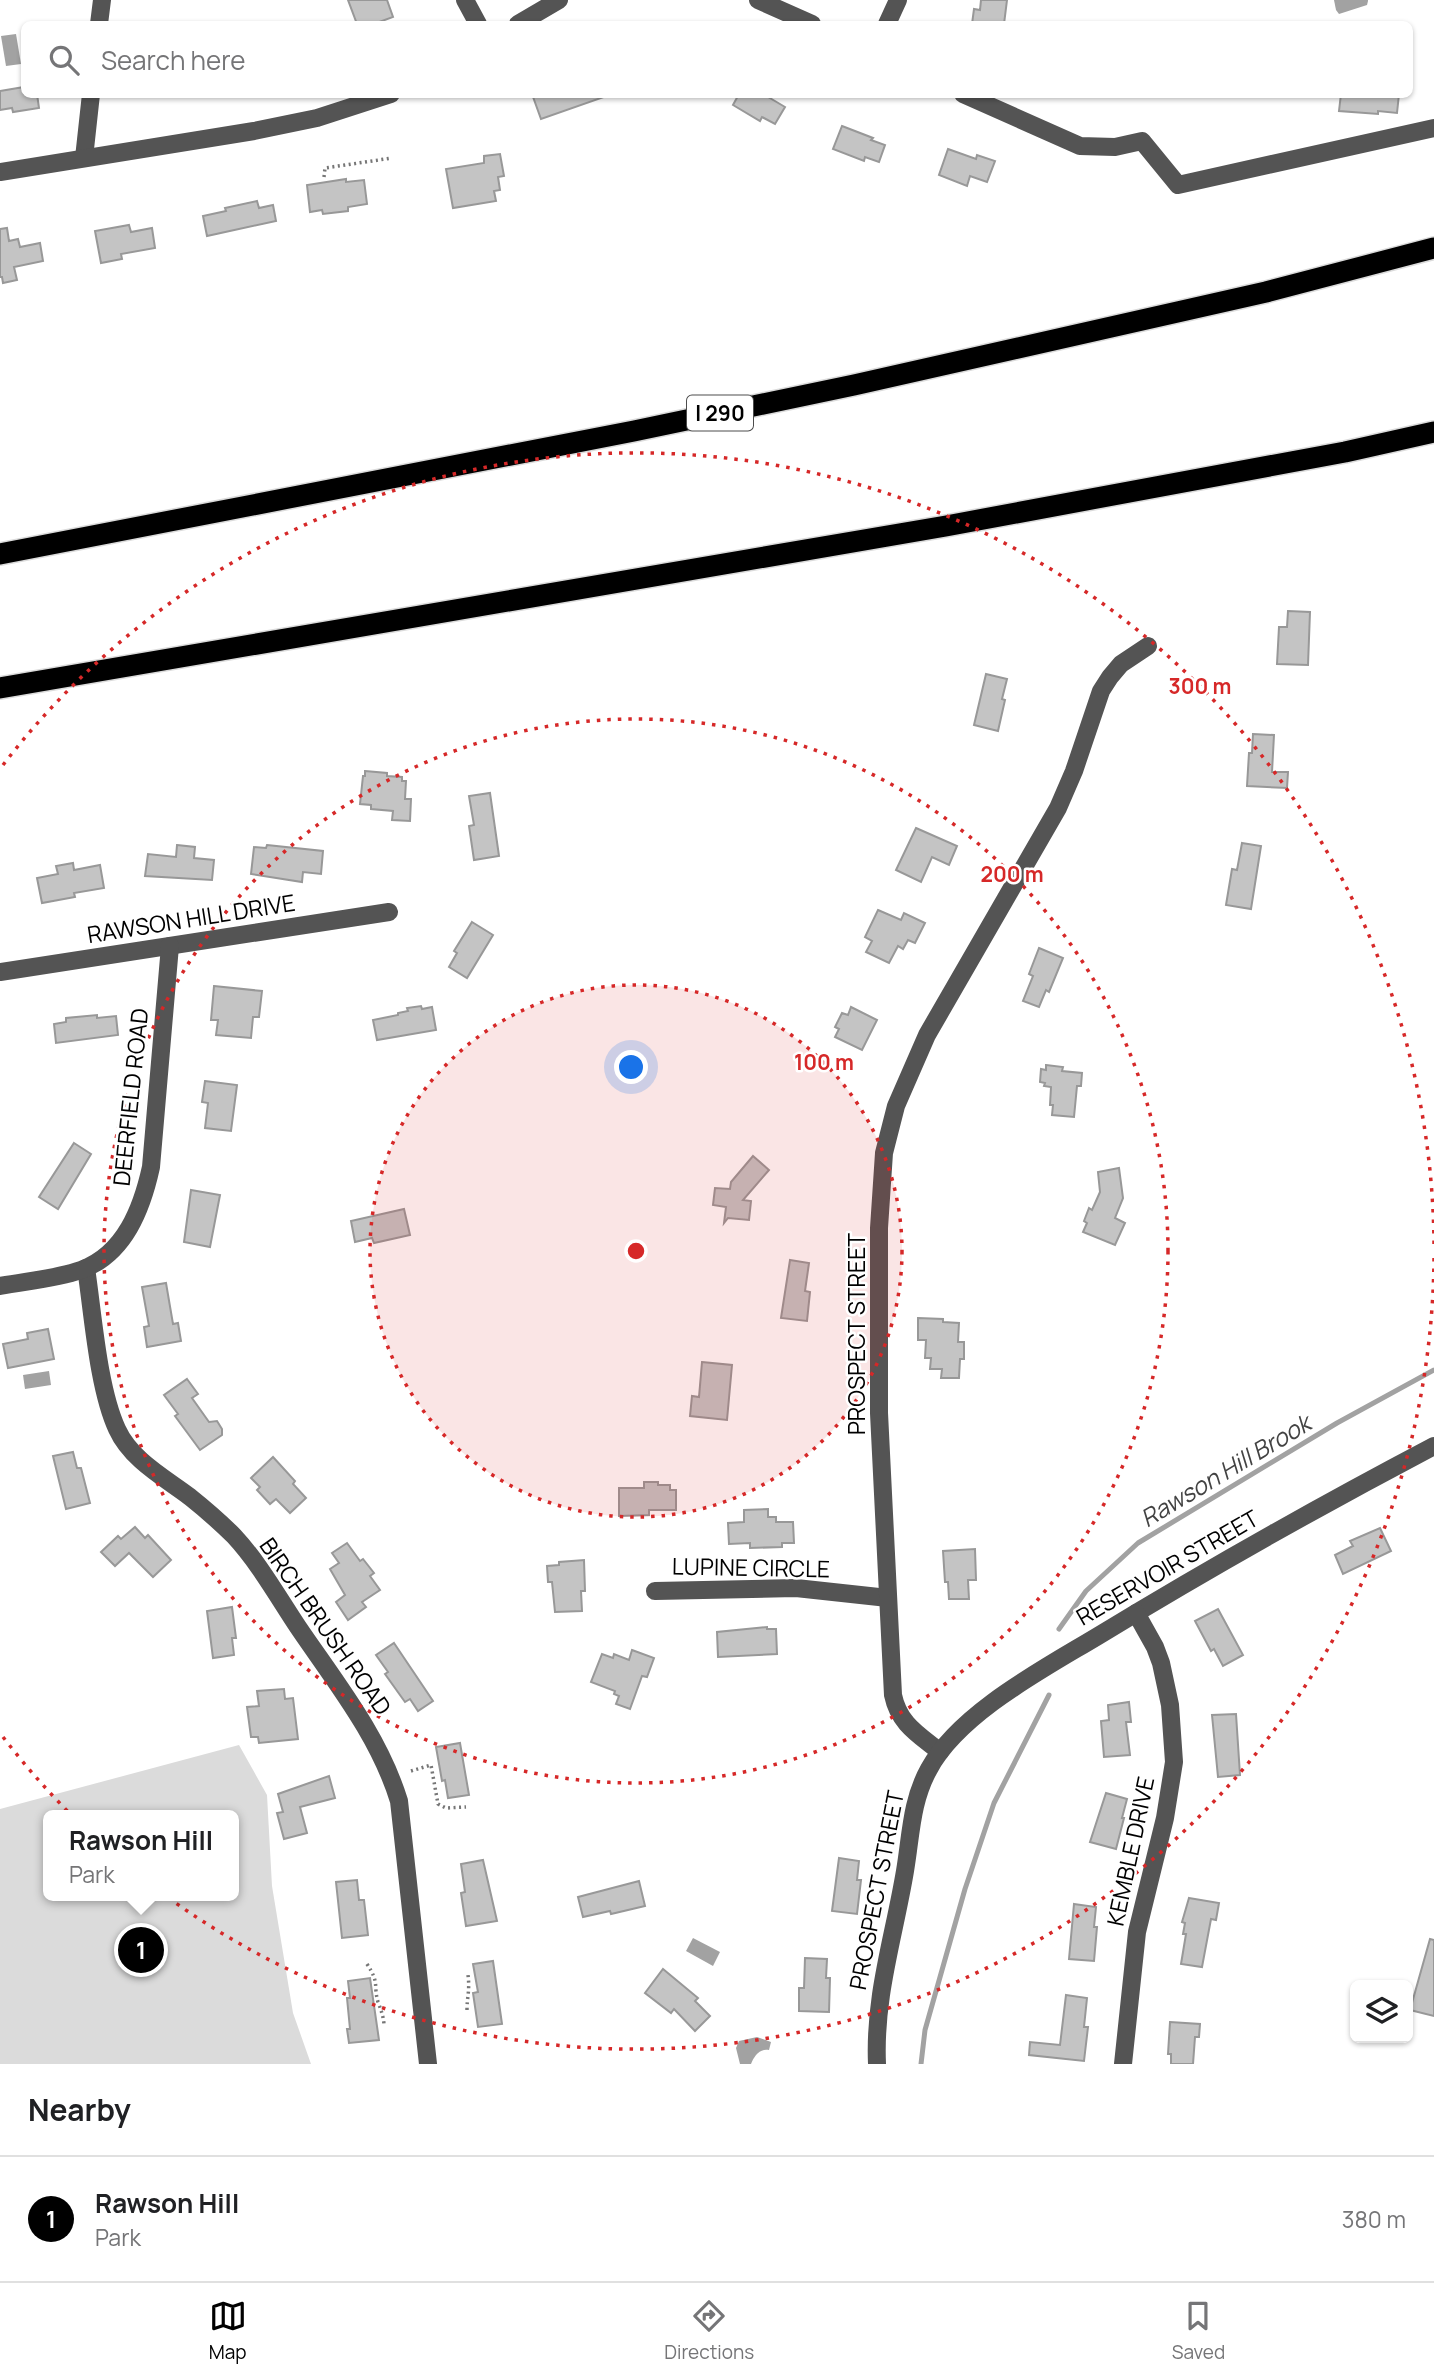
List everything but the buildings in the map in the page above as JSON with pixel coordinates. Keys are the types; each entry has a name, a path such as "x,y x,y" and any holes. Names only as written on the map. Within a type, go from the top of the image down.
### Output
{"highway":[{"name":"I 290","path":"0,554 634,431 854,385 1266,292 1434,248"},
{"path":"0,688 946,526 1345,452 1434,432"}],"street":[{"path":"99,21 102,0"},
{"path":"465,0 476,21"},
{"path":"523,21 559,0"},
{"path":"758,0 805,21"},
{"path":"888,21 898,0"},
{"path":"83,158 90,98"},
{"path":"0,172 275,127 349,109 380,98"},
{"path":"972,98 1080,146 1115,147 1142,141 1178,186 1434,128"},
{"name":"PROSPECT STREET","path":"877,2064 881,1985 905,1870 911,1823 921,1786 940,1752 903,1722 895,1706 879,1413 878,1321 882,1178 889,1129 927,1035 1058,808 1074,771 1101,691 1121,664 1148,646"},
{"name":"RAWSON HILL DRIVE","path":"0,972 389,912"},
{"name":"DEERFIELD ROAD","path":"0,1286 86,1268 106,1255 137,1216 150,1167 170,946"},
{"name":"BIRCH BRUSH ROAD","path":"86,1268 107,1398 117,1430 126,1445 234,1537 373,1737 389,1770 399,1801 428,2064"},
{"name":"RESERVOIR STREET","path":"940,1752 966,1724 997,1700 1136,1613 1321,1506 1434,1446"},
{"name":"LUPINE CIRCLE","path":"655,1591 796,1588 888,1598"},
{"name":"KEMBLE DRIVE","path":"1124,2064 1137,1932 1165,1818 1174,1762 1170,1705 1161,1662 1156,1647 1136,1613"}],"path":[{"path":"324,177 325,168 392,159"},
{"path":"411,1771 431,1765 438,1804 446,1808 466,1807"},
{"path":"367,1964 376,1978 384,2024"},
{"path":"467,2010 470,1991 468,1975"}],"shaded area":[{"path":"1334,0 1368,1 1367,5 1339,14"},
{"path":"16,34 21,64 6,66 1,36"},
{"path":"49,1371 51,1385 25,1389 23,1375"},
{"path":"239,1745 267,1795 272,1886 293,2013 311,2064 0,2064 0,1809"},
{"path":"693,1938 720,1952 713,1966 686,1951"},
{"path":"757,2037 771,2042 769,2050 758,2053 751,2064 740,2064 736,2048 739,2041"}],"waterway":[{"name":"Rawson Hill Brook","path":"1059,1629 1086,1591 1138,1543 1337,1423 1434,1370"},
{"name":"Rawson Hill Brook","path":"921,2064 925,2030 965,1889 994,1803 1049,1695"}],"place":[{"name":"Rawson Hill","path":"141,1950"}]}
